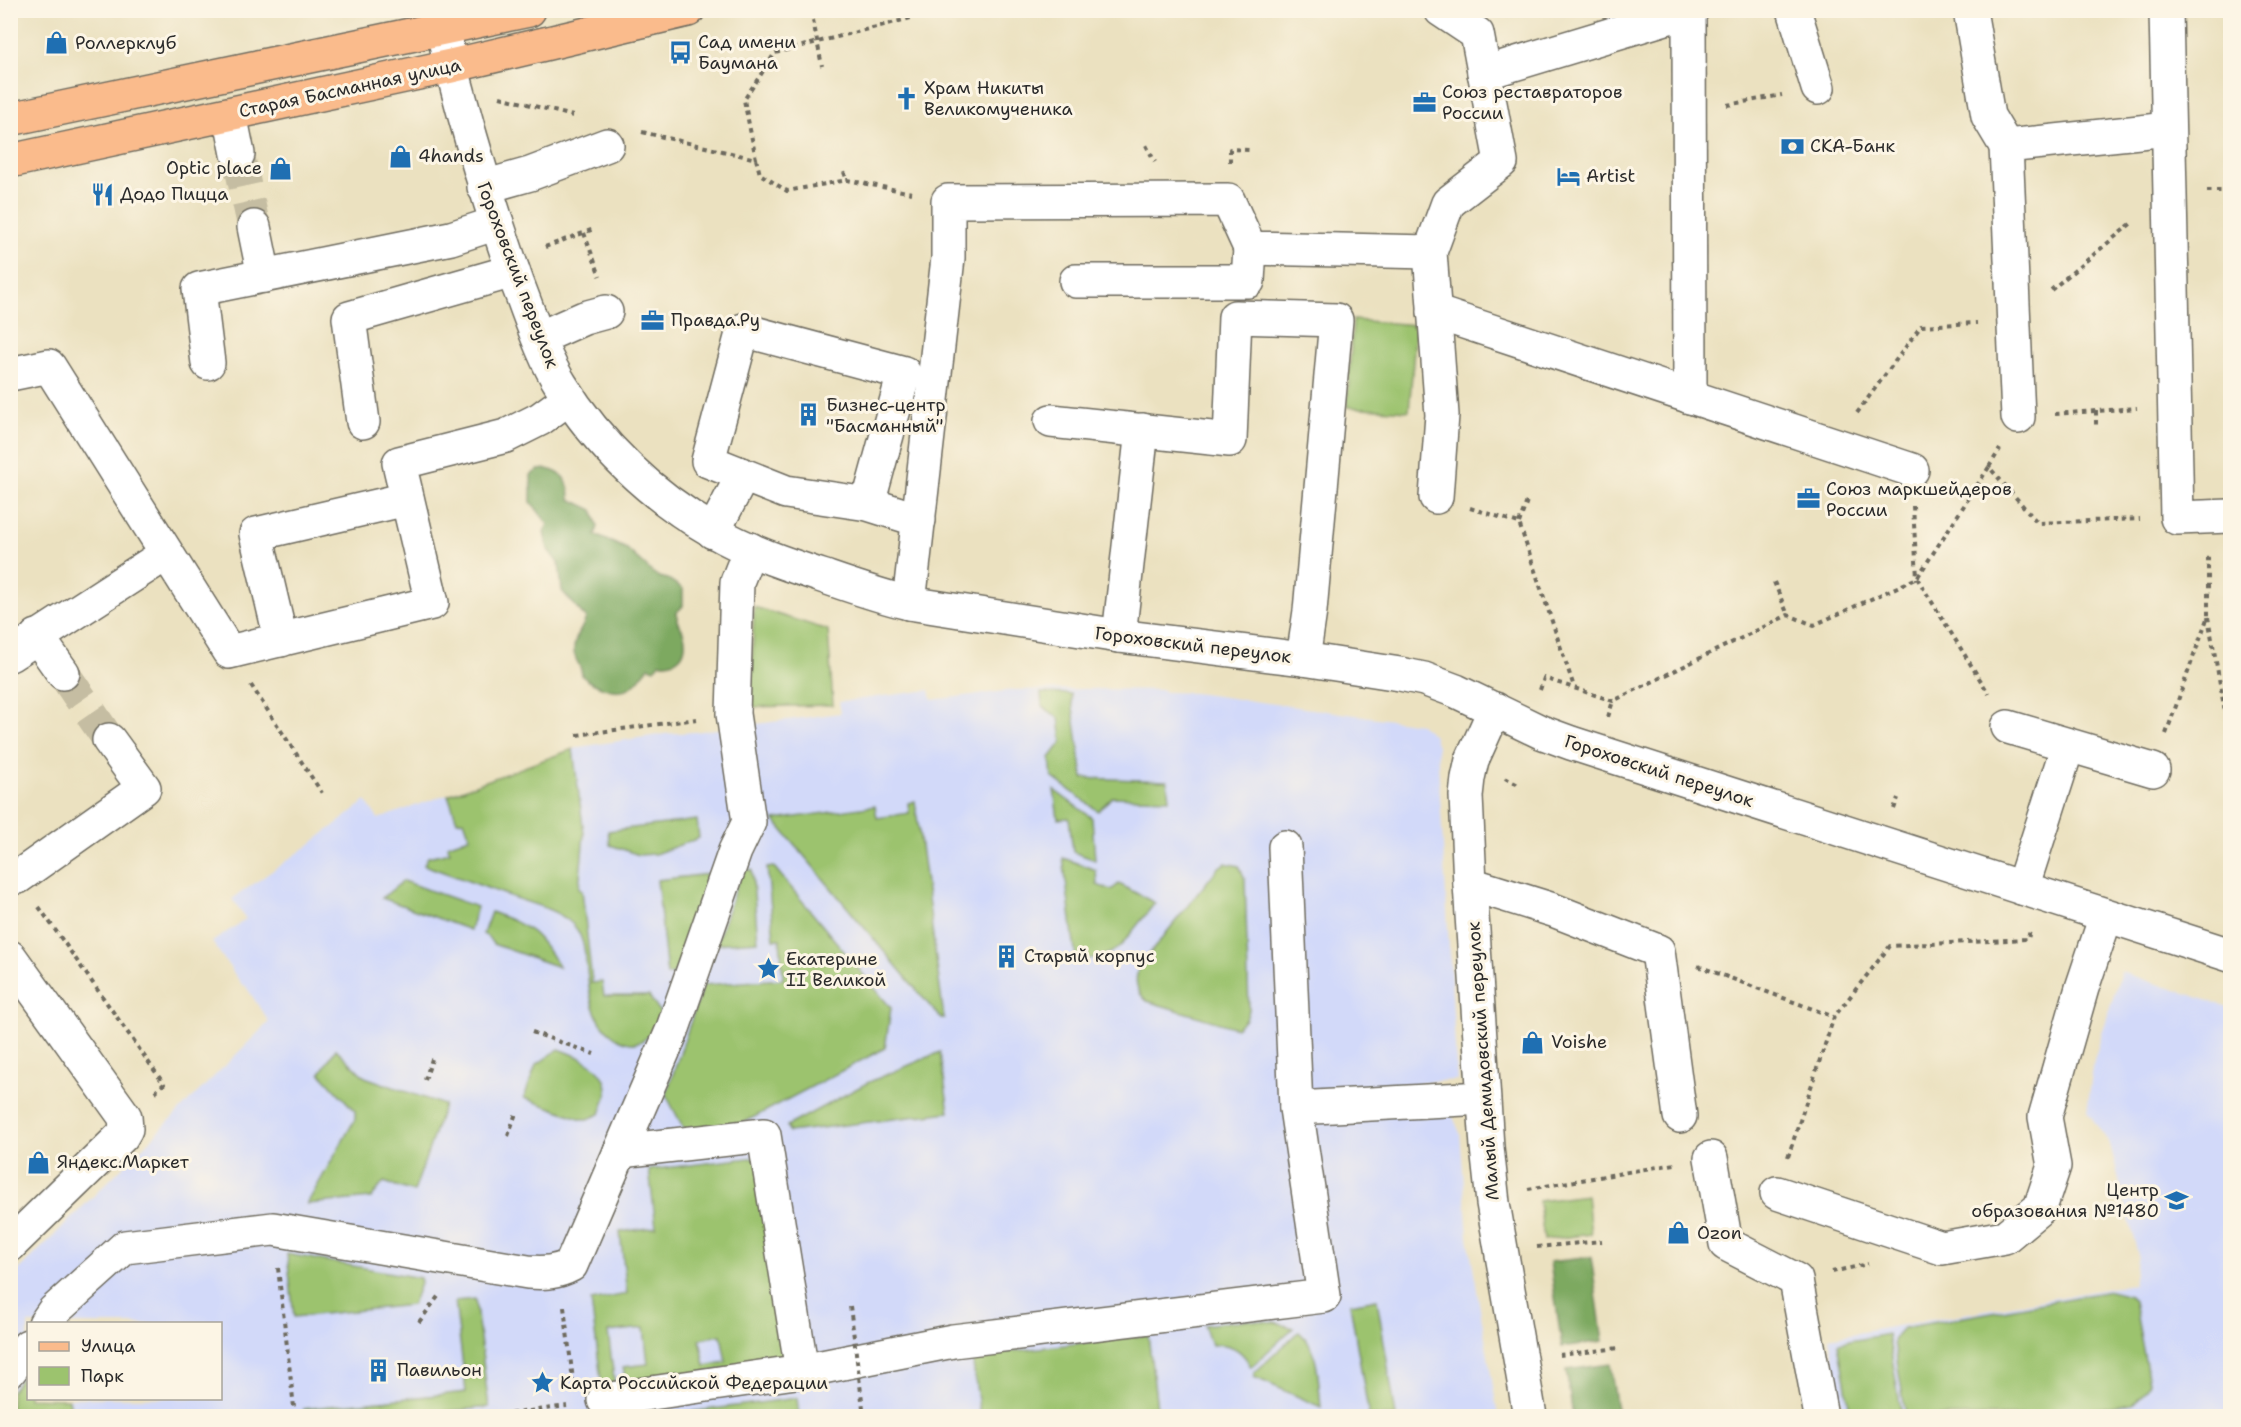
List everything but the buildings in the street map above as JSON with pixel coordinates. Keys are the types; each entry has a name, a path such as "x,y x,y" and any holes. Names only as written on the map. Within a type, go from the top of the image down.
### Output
{"main road":[{"path":"10,119 529,10"},
{"name":"Старая Басманная улица","path":"10,162 451,66 688,10"}],"street":[{"path":"1436,497 1442,415 1430,252 1448,203 1501,162 1477,34 1441,10"},
{"path":"1794,10 1818,88"},
{"path":"1970,10 1988,116 2006,146 2018,417"},
{"path":"2166,10 2174,406 2205,517"},
{"path":"1484,73 1691,11 1690,397"},
{"name":"Гороховский переулок","path":"442,28 484,187 538,338 559,383 604,443 629,469 672,504 713,532 750,549 871,593 909,603 1119,636 1304,659 1424,679 1495,709 1541,732 1571,743 2230,956"},
{"path":"230,114 238,154"},
{"path":"2006,146 2168,129"},
{"path":"484,187 520,178 619,137"},
{"path":"909,603 948,258 948,201 1228,201 1250,248 1248,281 1076,281"},
{"path":"208,363 199,289 451,238 497,223"},
{"path":"254,227 264,276"},
{"path":"1250,248 1430,252"},
{"path":"363,422 349,318 513,271"},
{"path":"538,338 584,318 606,312"},
{"path":"1434,312 1911,470"},
{"path":"1051,422 1230,440 1235,317 1336,320 1304,659"},
{"path":"868,504 904,373 743,330 708,461 786,492 868,504 919,520"},
{"path":"10,374 49,366 229,652 432,603 399,463 506,436 540,419 569,398"},
{"path":"1119,636 1142,430"},
{"path":"713,532 743,475"},
{"path":"281,640 256,534 407,499"},
{"path":"46,1322 54,1311 125,1247 273,1229 528,1272 547,1273 559,1271 571,1265 672,1031 735,851 749,822 733,714 737,582 750,549"},
{"path":"10,655 166,554"},
{"path":"37,636 63,673"},
{"name":"Малый Демидовский переулок","path":"1495,709 1472,760 1468,778 1466,796 1470,884 1493,1203 1530,1416"},
{"path":"2008,727 2153,770"},
{"path":"18,877 144,788 109,740"},
{"path":"2022,888 2068,745"},
{"path":"590,1402 802,1371 953,1341 1324,1296 1296,1108 1285,847"},
{"path":"1470,884 1553,910 1658,951 1680,1116"},
{"path":"1777,1193 1942,1248 2005,1237 2040,1208 2054,1166 2045,1117 2082,988 2106,916"},
{"path":"10,957 125,1117 127,1124 122,1136 10,1245"},
{"path":"1296,1108 1484,1098"},
{"path":"620,1151 764,1135 802,1371"},
{"path":"1711,1158 1726,1244 1796,1280 1821,1416"},
{"path":"10,1370 27,1347"}],"path":[{"path":"942,10 775,53 744,100 760,174 787,191 847,180 948,201"},
{"path":"813,20 822,66"},
{"path":"1689,112 1818,88"},
{"path":"500,97 573,116"},
{"path":"619,137 756,159"},
{"path":"844,172 847,180"},
{"path":"545,247 594,229"},
{"path":"2018,417 2174,406"},
{"path":"2096,411 2096,426"},
{"path":"1774,582 1788,615 1814,625 1917,578 1989,467 2038,523 2205,517 2208,616 2227,723 2230,724"},
{"path":"1911,470 1917,578 2008,727"},
{"path":"1436,497 1519,523"},
{"path":"1527,501 1519,523 1574,687"},
{"path":"1610,710 1613,701 1788,615"},
{"path":"2153,770 2208,616"},
{"path":"229,652 322,793"},
{"path":"1539,694 1544,678 1613,701"},
{"path":"577,735 733,714"},
{"path":"1499,775 1520,786"},
{"path":"18,877 164,1084 156,1091"},
{"path":"1777,1193 1834,1017 1890,946 2028,939 2032,926"},
{"path":"1658,951 1834,1017"},
{"path":"532,1032 594,1054"},
{"path":"425,1080 432,1059"},
{"path":"508,1136 516,1113"},
{"path":"1519,1190 1711,1158"},
{"path":"273,1229 295,1416"},
{"path":"1529,1247 1602,1241"},
{"path":"493,1416 590,1402 563,1299"},
{"path":"850,1306 864,1416"},
{"path":"1549,1356 1620,1348"},
{"path":"540,1410 541,1416"}],"shaded area":[{"path":"930,690 932,700 1013,690 1164,690 1164,692 1194,693 1420,724 1433,735 1437,746 1457,1080 1420,1082 1421,1117 1452,1115 1460,1133 1468,1237 1498,1416 11,1416 11,1278 269,1022 245,985 243,986 212,942 246,919 232,899 308,846 366,801 378,819 580,747 665,734 841,713 839,702"},
{"name":"Центр образования №1480","path":"2121,972 2230,1008 2230,1416 1844,1416 1829,1338 2133,1284 2138,1255 2110,1144 2087,1111 2094,1060"}],"green space":[{"path":"1353,320 1416,325 1409,411 1347,407"},
{"path":"538,470 553,470 564,479 569,488 570,499 593,510 598,527 595,535 627,549 659,577 668,579 683,589 683,606 677,612 677,621 684,635 684,650 676,660 660,663 655,669 649,667 634,684 626,689 607,689 593,684 582,676 574,647 586,618 562,591 559,564 548,550 544,532 548,524 531,502 531,475"},
{"path":"754,607 828,630 833,705 751,707"},
{"path":"1041,693 1071,694 1083,778 1167,781 1169,799 1112,797 1098,811 1052,777 1050,758 1062,742 1059,718 1042,706"},
{"path":"573,749 584,834 579,888 582,890 592,981 590,983 602,982 604,996 649,996 661,1014 649,1036 635,1043 627,1043 619,1039 602,1024 594,1009 590,993 583,945 578,932 569,921 543,907 424,865 428,857 450,852 447,845 470,837 464,820 457,821 448,795"},
{"path":"1054,790 1092,818 1095,860 1073,852 1069,818 1058,819"},
{"path":"915,801 944,1018 940,1018 774,820 875,806 877,818 909,813 908,803"},
{"path":"697,820 699,838 655,854 639,855 610,845 608,831"},
{"path":"1063,858 1096,870 1097,885 1111,890 1119,884 1155,903 1120,947 1110,953 1088,959 1076,959"},
{"path":"1225,863 1239,866 1245,879 1249,1010 1246,1019 1236,1028 1147,1001 1140,994 1136,981 1139,967 1218,868"},
{"path":"774,867 891,1008 885,1048 741,1124 685,1131 666,1095 703,985 783,979 780,939 774,939 767,868"},
{"path":"742,870 752,870 758,941 716,944"},
{"path":"710,874 675,974 667,975 657,880"},
{"path":"403,881 477,907 470,930 382,898"},
{"path":"491,912 531,932 545,945 559,967 493,944 483,934"},
{"path":"336,1049 365,1077 444,1105 414,1192 384,1182 371,1198 307,1204 355,1119 355,1111 320,1073"},
{"path":"559,1049 590,1063 602,1075 607,1091 600,1114 582,1119 524,1098 536,1065"},
{"path":"940,1052 949,1112 789,1132 787,1126 867,1083"},
{"path":"757,1157 787,1360 626,1384 623,1367 648,1364 644,1328 608,1332 615,1386 602,1388 591,1301 627,1294 620,1232 656,1227 649,1170","holes":["721,1335 726,1362 705,1366 700,1339"]},
{"path":"1587,1195 1591,1234 1544,1240 1539,1201"},
{"path":"287,1254 420,1278 421,1281 412,1305 294,1317"},
{"path":"1591,1257 1603,1341 1562,1347 1550,1262"},
{"path":"2110,1291 2130,1296 2134,1301 2149,1382 2141,1397 2132,1403 2051,1416 1906,1416 1894,1342 1895,1337 1903,1328"},
{"path":"475,1299 489,1407 402,1416 304,1416 304,1409 466,1392 455,1301"},
{"path":"1377,1299 1396,1416 1369,1416 1350,1304"},
{"path":"1245,1320 1275,1322 1293,1328 1251,1367 1240,1352 1230,1346 1211,1345 1204,1325"},
{"path":"1299,1332 1311,1347 1314,1357 1321,1407 1254,1377 1254,1373"},
{"path":"1888,1334 1902,1416 1851,1416 1838,1343"},
{"path":"1148,1335 1158,1416 980,1416 972,1356"},
{"path":"1610,1364 1618,1416 1573,1416 1566,1370"},
{"path":"27,1369 27,1400 69,1400 72,1416 11,1416 11,1392"},
{"path":"797,1398 799,1416 614,1416 663,1409 675,1414"}],"tunnel":[{"path":"238,154 254,227"},
{"path":"63,673 109,740"}],"place":[{"name":"Роллерклуб","path":"57,43"},
{"name":"Сад имени Баумана","path":"680,52"},
{"name":"Храм Никиты Великомученика","path":"906,98"},
{"name":"Союз реставраторов России","path":"1424,102"},
{"name":"СКА-Банк","path":"1792,146"},
{"name":"4hands","path":"400,156"},
{"name":"Optic place","path":"280,168"},
{"name":"Artist","path":"1568,176"},
{"name":"Додо Пицца","path":"102,194"},
{"name":"Правда.Ру","path":"653,320"},
{"name":"Бизнес-центр \"Басманный\"","path":"808,415"},
{"name":"Союз маркшейдеров России","path":"1808,499"},
{"name":"Старый корпуc","path":"1006,956"},
{"name":"Екатерине II Великой","path":"768,969"},
{"name":"Voishe","path":"1533,1042"},
{"name":"Яндекс.Маркет","path":"39,1162"},
{"name":"Центр образования №1480","path":"2177,1200"},
{"name":"Ozon","path":"1679,1233"},
{"name":"Павильон","path":"379,1370"},
{"name":"Карта Российской Федерации","path":"542,1383"}]}
